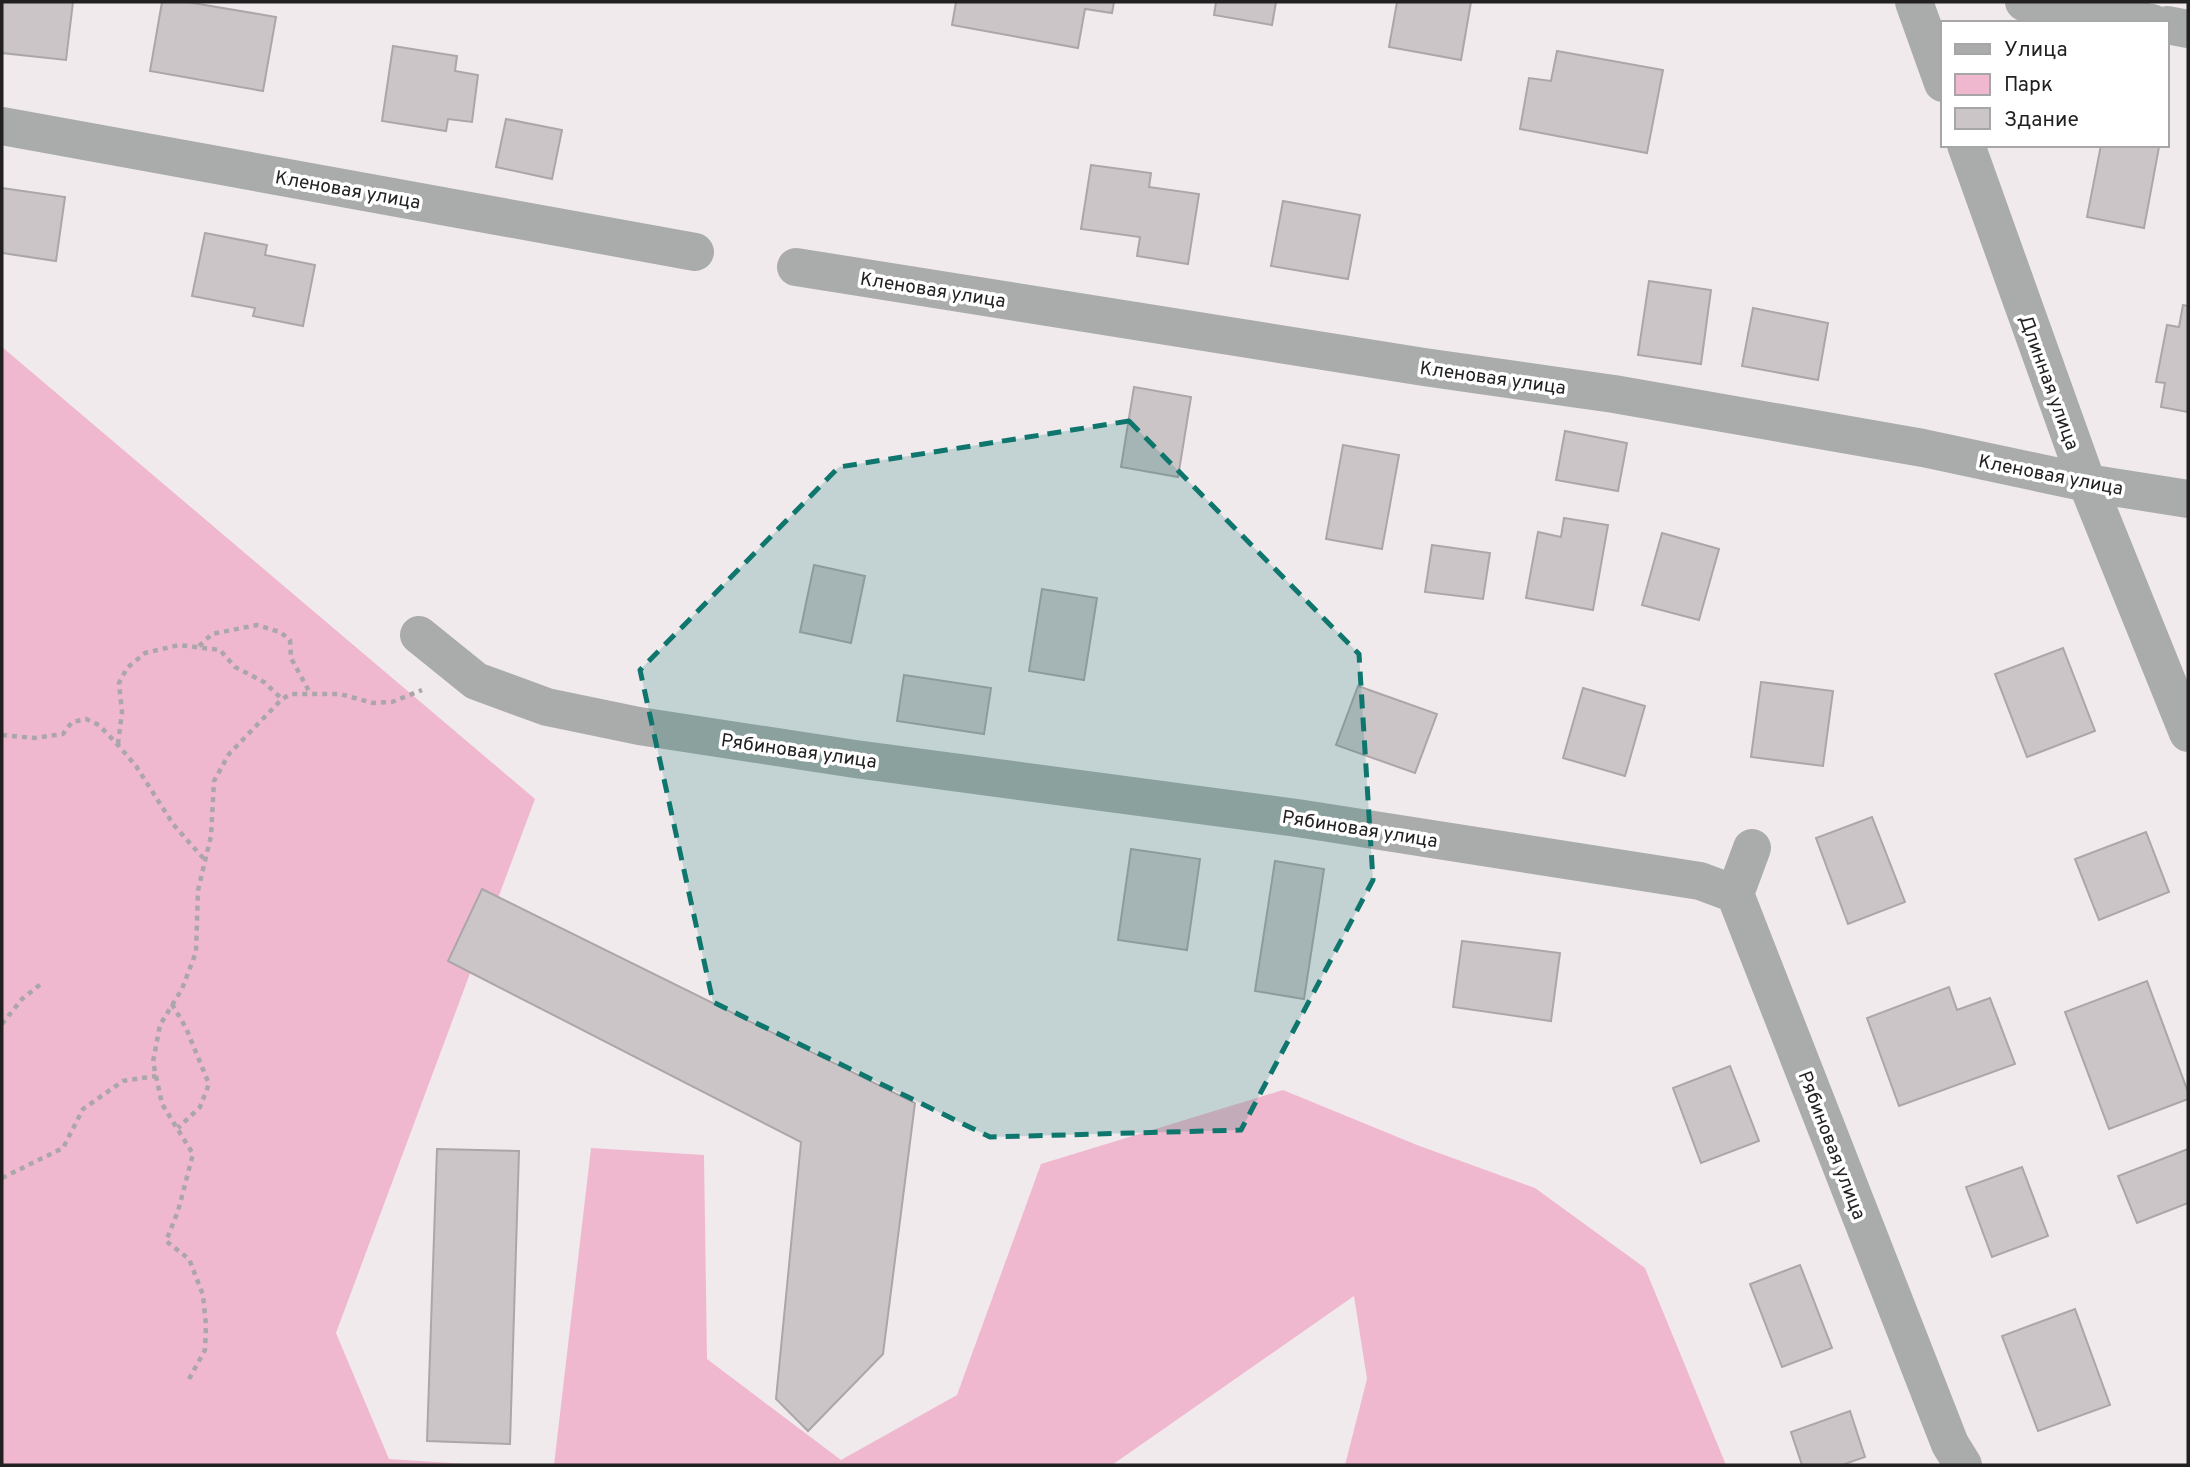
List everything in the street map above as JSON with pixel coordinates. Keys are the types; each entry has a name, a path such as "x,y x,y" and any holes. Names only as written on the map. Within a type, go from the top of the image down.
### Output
{"street":[{"path":"1914,2 1941,77"},
{"path":"2024,2 2140,21"},
{"path":"2169,25 2188,29"},
{"name":"Кленовая улица","path":"2,126 695,252"},
{"name":"Длинная улица","path":"1967,147 2087,483 2188,733"},
{"name":"Кленовая улица","path":"796,267 1424,367 1614,394 1923,448 2087,483 2188,499"},
{"name":"Рябиновая улица","path":"419,635 476,681 547,707 639,726 855,759 1310,820 1700,881 1735,894 1957,1455"},
{"path":"1735,894 1752,848"}],"path":[{"path":"199,646 212,634 257,625 280,632 290,640 291,658 311,694"},
{"path":"118,745 122,712 119,683 127,668 145,653 179,645 220,650 235,667 264,682 282,699"},
{"path":"189,1379 205,1350 203,1295 189,1259 166,1241 178,1211 193,1154 162,1104 153,1062 160,1025 181,989 196,952 198,890 211,835 215,781 229,754 282,699 291,694 340,695 373,703 392,702 427,688"},
{"path":"2,736 34,738 63,734 72,722 86,719 99,725 136,766 173,824 205,860"},
{"path":"2,1024 22,999 42,984"},
{"path":"172,1004 186,1028 209,1084 200,1107 177,1128"},
{"path":"2,1178 63,1148 83,1109 123,1081 156,1076"}],"highlighted area":[{"path":"1129,421 1359,654 1373,880 1241,1130 990,1137 713,1002 640,670 839,467"}],"green space":[{"path":"2,347 535,799 336,1333 389,1459 482,1465 2,1465"},
{"path":"1283,1090 1417,1145 1535,1188 1645,1268 1726,1465 1345,1465 1367,1379 1354,1296 1112,1465 554,1465 591,1148 704,1155 707,1359 841,1460 957,1395 1041,1164"}],"building":[{"path":"2,2 73,2 66,60 2,53"},
{"path":"162,2 187,2 276,17 263,91 150,71"},
{"path":"956,2 1114,2 1112,13 1085,9 1078,48 952,25"},
{"path":"1216,2 1276,2 1272,25 1214,15"},
{"path":"1397,2 1471,2 1461,60 1389,47"},
{"path":"393,46 457,56 455,71 478,75 472,122 448,119 446,131 382,121"},
{"path":"1557,51 1663,70 1647,153 1520,129 1529,78 1551,81"},
{"path":"506,119 562,130 552,179 496,167"},
{"path":"2101,147 2159,147 2144,228 2087,217"},
{"path":"1091,165 1151,173 1149,187 1199,194 1188,264 1137,256 1140,237 1081,229"},
{"path":"2,188 65,197 56,261 2,253"},
{"path":"1283,201 1360,215 1348,279 1271,266"},
{"path":"205,233 267,245 265,255 315,265 303,326 253,316 255,308 192,296"},
{"path":"1649,281 1711,290 1701,364 1638,355"},
{"path":"2183,305 2188,306 2188,412 2161,407 2165,383 2156,382 2167,325 2179,327"},
{"path":"1753,308 1828,323 1818,380 1742,366"},
{"path":"1134,387 1191,397 1178,477 1121,467"},
{"path":"1565,431 1627,443 1618,491 1556,480"},
{"path":"1343,445 1399,455 1382,549 1326,539"},
{"path":"1564,518 1608,525 1593,610 1526,598 1538,532 1561,537"},
{"path":"1662,533 1719,549 1699,620 1642,605"},
{"path":"1432,545 1490,553 1483,599 1425,592"},
{"path":"814,565 865,576 851,643 800,632"},
{"path":"1042,589 1097,598 1084,680 1029,671"},
{"path":"2063,648 2095,731 2027,757 1995,674"},
{"path":"904,675 991,688 984,734 897,721"},
{"path":"1761,682 1833,691 1823,766 1751,757"},
{"path":"1358,686 1437,714 1415,773 1336,745"},
{"path":"1583,688 1645,706 1625,776 1563,758"},
{"path":"1872,817 1905,902 1848,924 1816,838"},
{"path":"2146,832 2169,892 2099,920 2075,859"},
{"path":"1131,849 1200,859 1187,950 1118,940"},
{"path":"1275,861 1324,869 1304,999 1255,991"},
{"path":"482,889 915,1103 883,1354 808,1431 776,1399 801,1142 448,961"},
{"path":"1462,941 1560,953 1551,1021 1453,1007"},
{"path":"2147,981 2188,1092 2188,1099 2109,1129 2065,1012"},
{"path":"1949,987 1957,1010 1990,998 2015,1064 1899,1106 1867,1018"},
{"path":"1730,1066 1759,1141 1701,1163 1673,1088"},
{"path":"437,1149 519,1151 510,1444 427,1441"},
{"path":"2188,1149 2188,1203 2137,1223 2118,1176"},
{"path":"2022,1167 2048,1236 1992,1257 1966,1187"},
{"path":"1800,1265 1832,1348 1782,1367 1750,1284"},
{"path":"2075,1309 2110,1405 2038,1431 2002,1336"},
{"path":"1850,1411 1865,1457 1842,1465 1802,1465 1791,1432"}]}
